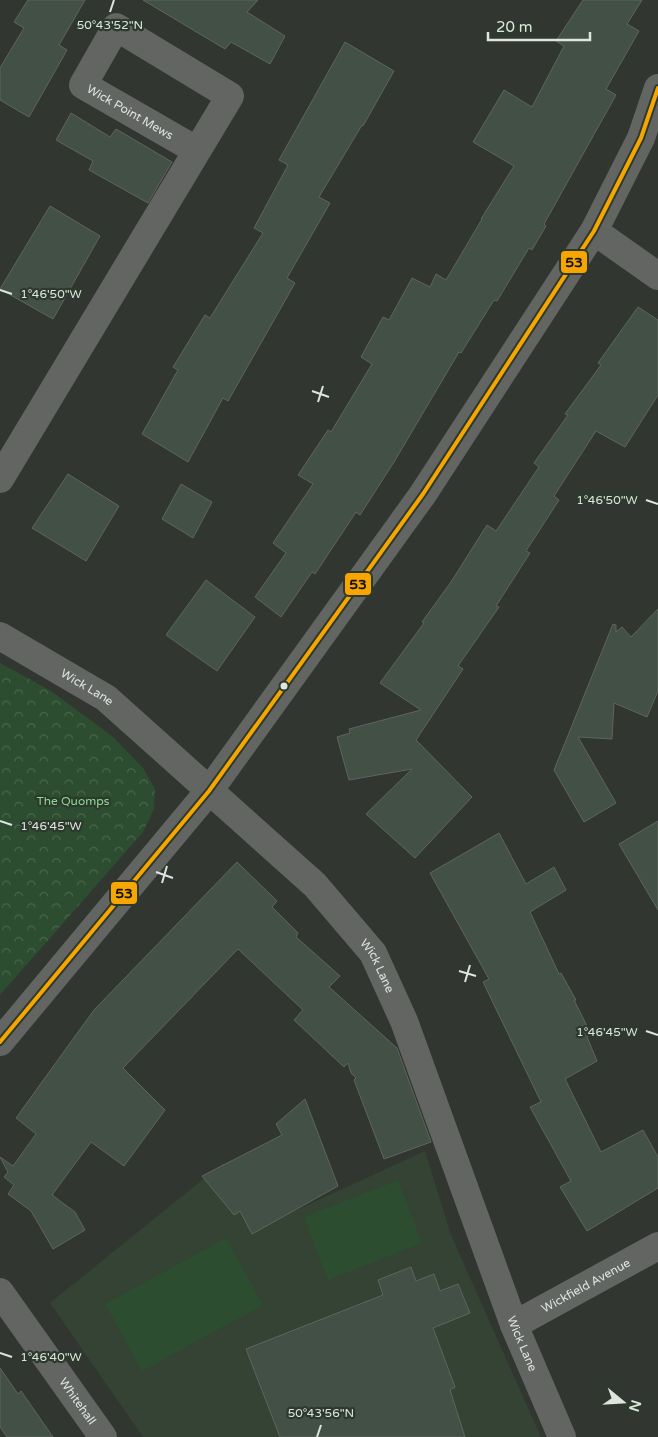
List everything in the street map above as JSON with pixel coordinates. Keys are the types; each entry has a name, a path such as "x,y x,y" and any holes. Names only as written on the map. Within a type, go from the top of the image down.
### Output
{"street":[{"name":"Wick Point Mews","path":"0,479 230,96 116,27 83,85 196,150"},
{"path":"0,1042 210,791 424,494 594,232 641,138 658,88"},
{"path":"594,232 658,276"},
{"name":"Wick Lane","path":"0,636 106,698 315,885 373,953 404,1021 514,1325 562,1437"},
{"name":"Wickfield Avenue","path":"514,1325 658,1246"},
{"name":"Whitehall","path":"0,1292 103,1437"}],"shaded area":[{"path":"425,1151 451,1235 541,1437 143,1437 50,1303 223,1163 262,1226"}],"green space":[{"name":"The Quomps","path":"0,663 51,691 112,736 143,768 155,789 154,809 143,832 0,995"},
{"path":"398,1180 422,1243 328,1280 304,1217"},
{"path":"226,1238 263,1305 142,1371 105,1304"}],"building":[{"path":"28,0 85,0 59,45 67,50 29,117 0,100 0,68 24,28 14,22"},
{"path":"143,0 258,0 247,12 285,36 270,64 231,42 225,49"},
{"path":"583,0 642,0 627,24 639,31 606,89 616,95 544,224 546,226 532,250 529,248 497,301 494,300 461,353 459,352 394,462 360,515 356,512 315,574 312,572 281,617 255,597 286,553 273,543 313,484 298,475 328,430 331,432 372,364 361,357 383,317 389,320 412,278 430,287 436,274 446,280 514,166 473,142 504,90 532,107 564,46 556,41"},
{"path":"345,42 394,71 319,197 330,203 287,278 295,283 228,401 223,398 188,462 142,434 178,370 173,367 205,315 210,318 263,233 254,228 288,165 279,160"},
{"path":"71,113 110,137 116,129 172,162 148,203 89,170 93,161 56,140"},
{"path":"50,206 100,236 53,319 0,289"},
{"path":"638,307 658,320 658,395 625,447 596,431 554,496 559,500 526,551 530,553 496,606 499,607 458,666 463,669 416,740 472,797 415,858 366,814 412,769 349,780 337,737 350,733 349,729 421,710 380,683 424,623 422,622 451,582 487,525 496,531 539,467 534,463 568,415 565,414 601,365 598,363"},
{"path":"68,474 119,506 86,561 32,528"},
{"path":"181,484 212,502 193,538 162,519"},
{"path":"206,580 255,617 217,671 166,635"},
{"path":"658,609 658,691 647,717 614,703 612,739 578,737 616,803 584,822 554,770 613,624 616,625 616,632 622,627 631,637"},
{"path":"658,821 658,910 619,844"},
{"path":"499,833 526,884 554,867 566,890 530,912 559,974 561,973 576,1000 574,1000 591,1034 587,1037 597,1061 565,1079 601,1152 643,1130 658,1157 658,1188 587,1231 560,1187 571,1181 530,1107 541,1102 483,982 489,979 430,873"},
{"path":"237,862 277,901 272,907 298,933 296,937 340,976 329,987 397,1048 431,1142 384,1159 354,1080 356,1078 351,1073 348,1063 344,1067 294,1020 303,1010 238,949 123,1068 165,1110 124,1166 91,1142 52,1195 75,1212 85,1230 53,1249 31,1211 8,1194 14,1185 4,1177 8,1172 0,1157 13,1166 36,1134 16,1118 94,1010"},
{"path":"305,1099 338,1186 252,1234 240,1211 234,1215 202,1176 282,1135 276,1124"},
{"path":"411,1267 416,1281 434,1274 440,1291 458,1284 470,1313 433,1328 455,1387 450,1390 465,1437 280,1437 246,1349 383,1295 378,1280"},
{"path":"0,1368 18,1394 21,1391 53,1437 7,1437 0,1427"}],"transit line":[{"name":"53","path":"0,1042 209,791 423,494 594,231 641,138 658,88"}]}
